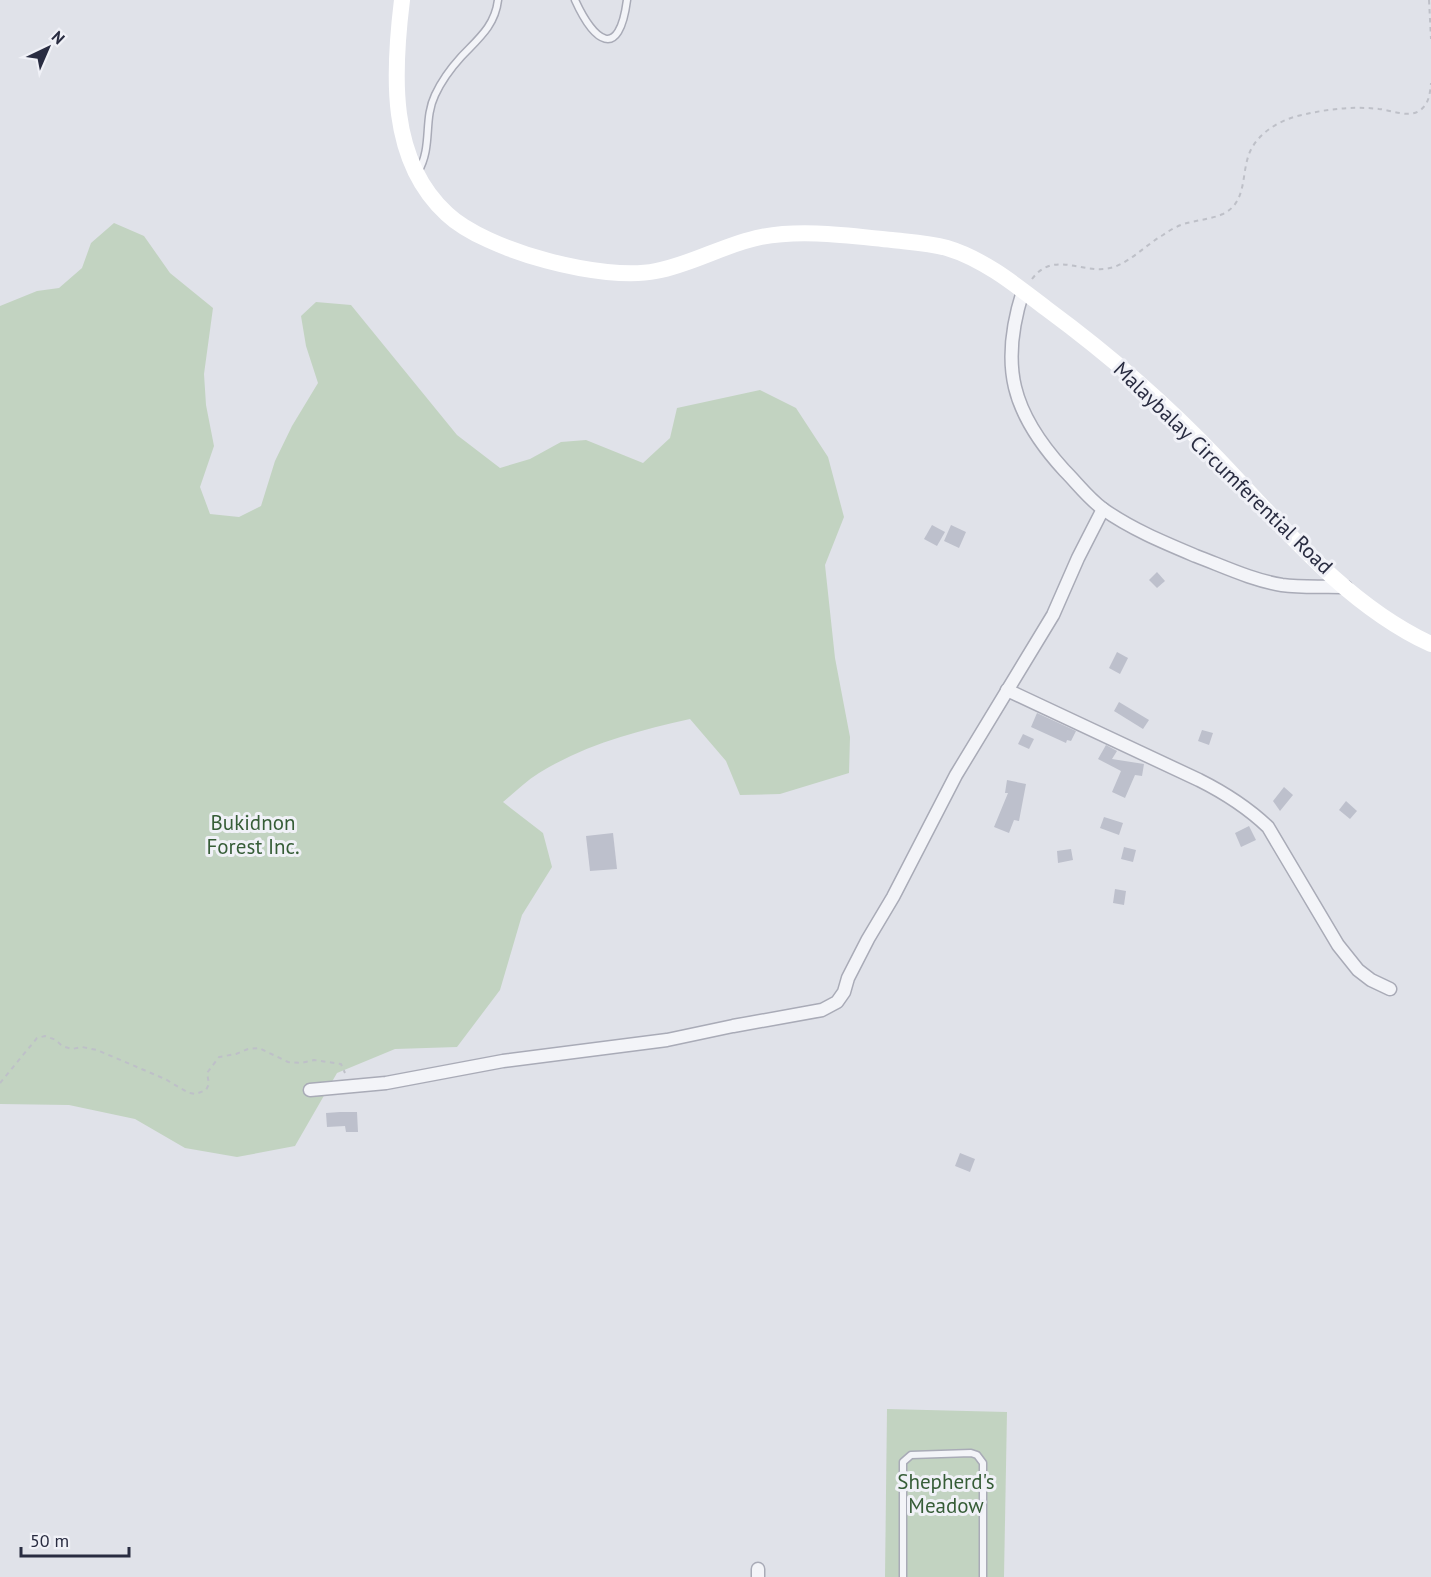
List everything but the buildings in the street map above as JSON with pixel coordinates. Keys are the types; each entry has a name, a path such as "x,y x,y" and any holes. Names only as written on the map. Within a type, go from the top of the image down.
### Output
{"main road":[{"name":"Malaybalay Circumferential Road","path":"402,0 396,70 399,115 404,144 416,175 447,215 464,226 492,241 537,258 585,269 623,274 655,272 739,243 787,234 822,234 917,243 947,248 973,259 1023,291 1134,378 1218,458 1296,542 1346,587 1384,617 1431,644"}],"street":[{"path":"1023,291 1012,334 1013,382 1019,402 1030,425 1046,449 1103,509 1173,546 1231,571 1266,582 1286,585 1346,587"},
{"path":"310,1090 386,1083 503,1061 667,1040 830,1007 837,1002 956,775 1053,615 1103,509"},
{"path":"1007,690 1229,795 1268,827 1338,945 1358,970 1371,980 1390,988"}],"lane":[{"path":"416,175 427,152 430,108 435,95 460,58 489,27 495,16 498,0"},
{"path":"575,0 592,32 601,39 610,40 617,36 622,26 627,0"},
{"path":"903,1577 903,1462 911,1455 971,1453 977,1455 983,1463 983,1577"}],"path":[{"path":"1429,0 1431,39"},
{"path":"1023,291 1035,275 1046,266 1059,263 1092,269 1107,269 1123,262 1164,234 1185,224 1207,219 1231,209 1239,199 1250,153 1259,138 1275,125 1299,115 1344,108 1380,109 1414,114 1427,104 1431,83"},
{"path":"0,1083 37,1038 45,1036 56,1040 62,1046 97,1050 165,1079 189,1094 206,1090 209,1084 207,1073 219,1057 259,1048 288,1062 300,1063 314,1060 340,1064 351,1086"}],"green space":[{"name":"Bukidnon Forest Inc.","path":"114,223 144,236 170,273 213,308 204,374 206,405 214,446 200,487 210,514 239,517 261,506 275,461 292,426 318,383 306,346 301,316 316,302 351,305 457,435 500,468 530,459 561,442 586,440 643,463 670,438 677,408 760,390 796,408 828,457 844,517 825,565 835,658 850,737 849,773 780,794 740,795 726,761 690,719 593,746 539,773 503,802 543,833 552,867 522,915 500,990 457,1047 395,1049 337,1073 295,1146 237,1157 185,1148 135,1119 69,1105 0,1104 0,306 37,291 59,288 82,268 91,243"},
{"name":"Shepherd's Meadow","path":"887,1409 1007,1412 1004,1577 885,1577"}]}
